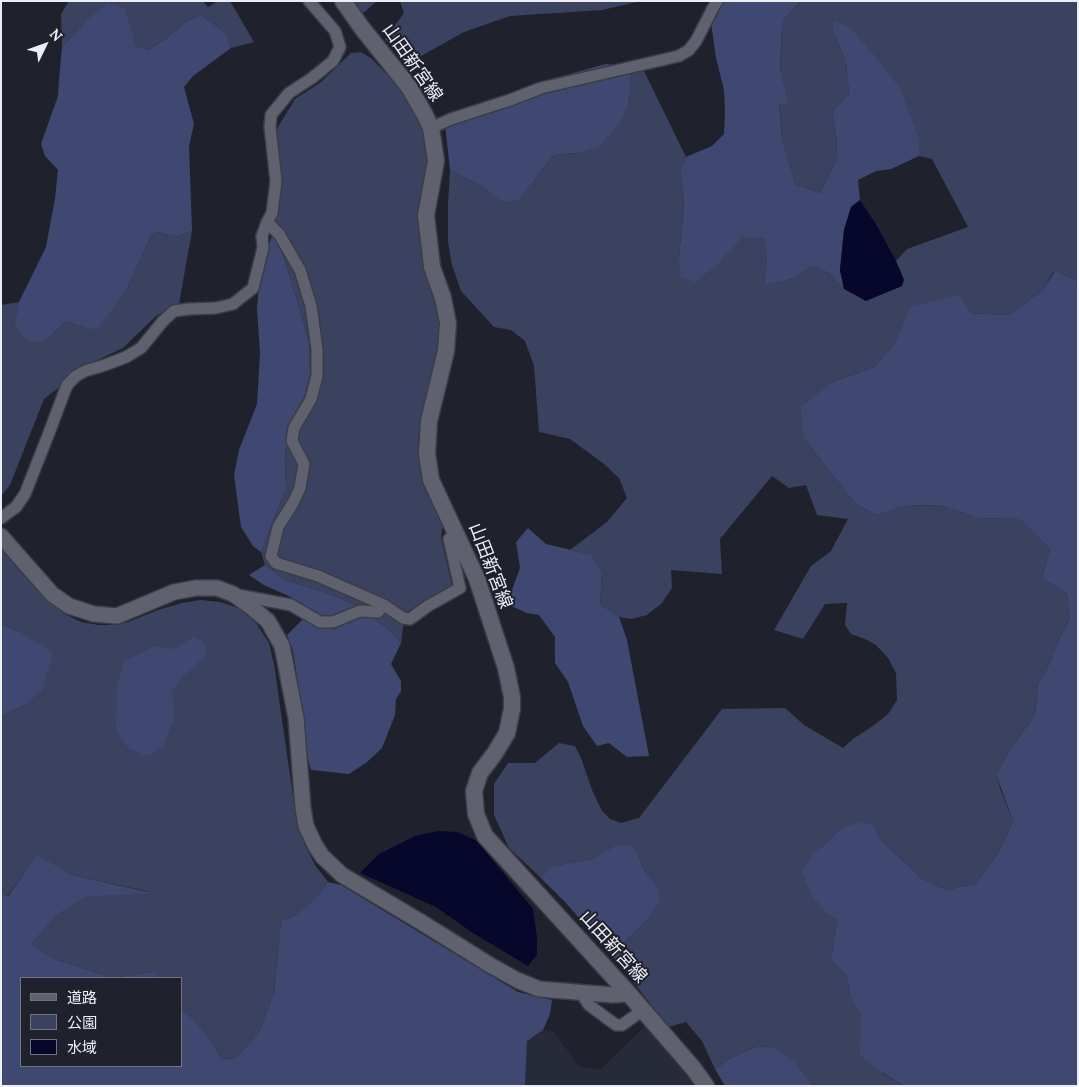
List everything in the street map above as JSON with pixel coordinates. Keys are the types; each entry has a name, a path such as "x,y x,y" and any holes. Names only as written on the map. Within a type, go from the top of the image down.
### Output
{"main road":[{"name":"山田新宮線","path":"343,1 409,87 431,128 436,162 426,214 432,267 443,298 448,323 446,351 429,421 427,454 431,480 477,579 506,668 512,697 512,709 507,733 480,773 474,791 476,814 485,836 629,994 693,1068 706,1086"}],"street":[{"path":"1,518 16,507 25,494 66,385 85,371 119,360 141,348 163,321 174,312 189,309 216,308 233,304 253,288 263,248 262,236 272,213 276,181 270,127 271,115 289,93 333,61 340,46 335,31 309,1"},
{"path":"431,128 541,88 680,56 689,50 696,40 717,1"},
{"path":"267,222 279,234 300,270 311,306 317,349 317,376 312,399 294,428 292,441 304,464 300,488 278,527 271,556 276,563 318,576 384,605 403,618 410,619 428,606 460,588 449,539 456,534"},
{"path":"1,536 52,594 69,606 94,614 117,616 174,592 196,588 218,588 233,594 291,605 320,622 333,622 360,611 378,612 384,605"},
{"path":"233,594 268,621 282,646 296,718 306,826 322,856 342,874 517,980 539,989 613,995 629,994"},
{"path":"581,992 590,1005 616,1025 622,1025 642,1010"}],"shaded area":[{"path":"708,1 801,1 785,18 782,27 780,69 789,104 779,104 782,139 796,185 820,193 836,161 837,141 832,112 849,94 846,62 832,28 835,20 850,28 901,90 919,140 919,156 891,169 876,171 858,180 860,200 851,207 844,230 840,270 844,289 829,273 813,266 791,279 764,286 767,259 765,238 742,237 721,261 695,282 681,277 679,258 684,201 680,170 686,157 712,146 724,134 724,90 716,58"},
{"path":"108,3 124,8 136,46 148,50 167,38 185,22 201,15 226,33 231,48 193,76 184,87 194,124 189,146 192,231 176,237 158,232 152,234 128,286 100,326 92,330 66,321 46,340 29,342 14,324 19,302 46,247 55,198 58,170 45,156 41,144 58,96 62,47 86,21"},
{"path":"606,64 625,66 632,71 629,101 621,121 600,146 579,153 554,155 518,200 502,202 483,187 450,170 444,115 512,94 544,81"},
{"path":"272,236 280,247 286,264 309,342 310,374 303,401 287,432 285,460 286,489 261,552 253,546 241,527 234,475 239,450 257,404 260,353 257,309 260,274"},
{"path":"1055,271 1078,281 1078,1086 904,1086 860,1055 861,1016 850,997 847,976 831,961 837,920 826,913 811,894 802,871 814,852 828,842 841,828 862,822 874,825 879,838 921,878 946,890 975,884 999,852 1013,821 996,774 1014,744 1035,715 1038,684 1051,661 1058,641 1070,619 1067,594 1042,578 1050,549 1019,519 978,518 939,505 902,506 877,515 856,504 804,438 801,407 833,382 874,367 895,343 911,307 959,295 971,313 1008,315 1042,291"},
{"path":"528,528 546,544 592,555 602,574 600,604 619,617 627,640 649,756 627,757 609,743 597,746 583,726 568,682 555,663 555,637 539,615 527,613 507,604 520,568 516,542"},
{"path":"265,565 285,580 342,599 362,609 390,631 401,643 391,664 401,681 401,691 396,699 395,715 382,748 367,762 349,774 311,770 304,746 293,651 287,635 302,620 291,597 264,585 249,575"},
{"path":"1,624 19,632 53,653 42,690 25,705 1,716"},
{"path":"194,637 206,645 206,654 183,676 172,692 174,718 164,745 149,756 129,749 116,731 117,689 123,662 155,646 174,649"},
{"path":"614,846 634,846 644,870 657,885 660,901 643,924 621,945 622,967 565,902 540,877 553,866 592,859"},
{"path":"37,855 72,875 152,893 86,897 57,915 31,944 54,959 110,977 20,977 20,1067 182,1067 182,1010 210,1038 221,1059 236,1058 259,1032 274,993 281,921 295,916 319,894 328,882 341,885 518,992 552,1000 550,1014 543,1030 527,1041 525,1086 1,1086 1,894 8,896"},
{"path":"156,971 159,977 119,977"},
{"path":"648,1023 694,1086 525,1086 527,1041 543,1030 554,1032 579,1066 600,1070"},
{"path":"757,1046 774,1048 794,1061 811,1086 725,1086 715,1069 731,1058"}],"green space":[{"path":"69,1 203,1 208,7 218,1 230,1 254,42 231,48 226,33 201,15 185,22 167,38 148,50 136,46 130,30 86,21 62,47 61,14"},
{"path":"352,1 376,1 376,2 361,15"},
{"path":"400,1 641,1 602,10 510,16 464,32 407,64 385,39 404,13"},
{"path":"801,1 1078,1 1078,281 1054,271 1042,291 1008,315 912,307 895,343 874,367 833,382 804,438 856,504 877,515 901,506 939,505 978,518 1019,519 1050,549 1042,578 1067,594 1070,619 1058,641 1051,661 1038,684 1035,715 1014,744 996,774 1013,821 999,852 975,884 946,890 921,878 879,838 874,825 841,828 828,842 814,852 826,913 837,920 831,961 847,976 850,997 861,1016 882,1073 904,1086 811,1086 774,1048 757,1046 731,1058 715,1069 702,1041 686,1022 668,1027 622,967 621,945 643,924 657,885 644,870 634,846 614,846 592,859 553,866 540,877 509,848 494,815 494,784 508,763 535,763 559,743 575,746 602,811 610,819 621,823 639,818 722,709 785,708 804,725 843,748 888,714 897,700 896,673 888,658 876,645 851,634 845,625 847,603 825,604 803,639 774,630 811,566 831,551 848,519 817,515 806,485 789,488 772,476 720,539 722,574 671,570 672,588 662,603 647,615 631,619 619,617 600,604 602,575 592,555 570,550 607,522 627,498 619,478 604,464 570,439 539,432 534,366 525,341 511,330 494,327 461,291 452,265 448,242 450,170 483,187 502,202 535,179 554,155 579,153 629,101 632,71 642,67 686,157 680,170 684,201 679,258 721,261 742,236 766,238 767,259 764,286 791,279 813,266 829,273 844,289 904,280 896,261 907,249 968,227 932,159 919,156 919,140 836,20 832,28 846,62 849,94 832,112 837,141 836,161 820,193 796,185 782,139 779,103 789,104 780,69 782,27 785,18"},
{"path":"361,52 372,59 397,85 413,106 427,140 426,168 418,211 424,258 440,315 439,339 431,391 419,432 418,454 425,490 443,524 441,537 452,585 405,613 401,643 390,631 362,609 342,599 285,580 265,565 261,552 286,489 285,460 287,432 303,401 310,374 309,342 286,264 280,247 272,236 279,200 275,132 295,99 320,83 351,53"},
{"path":"192,231 179,304 156,316 123,348 91,363 44,399 10,485 1,496 1,305 19,302 14,324 46,340 66,321 92,330 128,286 152,234 158,232 176,237"},
{"path":"1,547 63,613 81,622 114,625 182,603 200,600 220,602 236,607 251,615 269,643 274,664 294,803 304,843 315,865 328,882 319,894 295,916 281,921 274,993 259,1032 236,1058 221,1059 210,1038 182,1010 182,977 159,977 156,971 110,977 54,959 31,944 57,915 86,897 150,892 72,875 37,856 7,896 1,894 1,716 25,705 19,632 1,624"}],"water":[{"path":"860,200 877,226 904,280 902,286 866,301 844,289 840,270 844,230 851,207"},
{"path":"438,831 458,832 477,841 533,909 537,937 537,955 528,966 473,933 436,907 360,873 379,854 415,836"}]}
